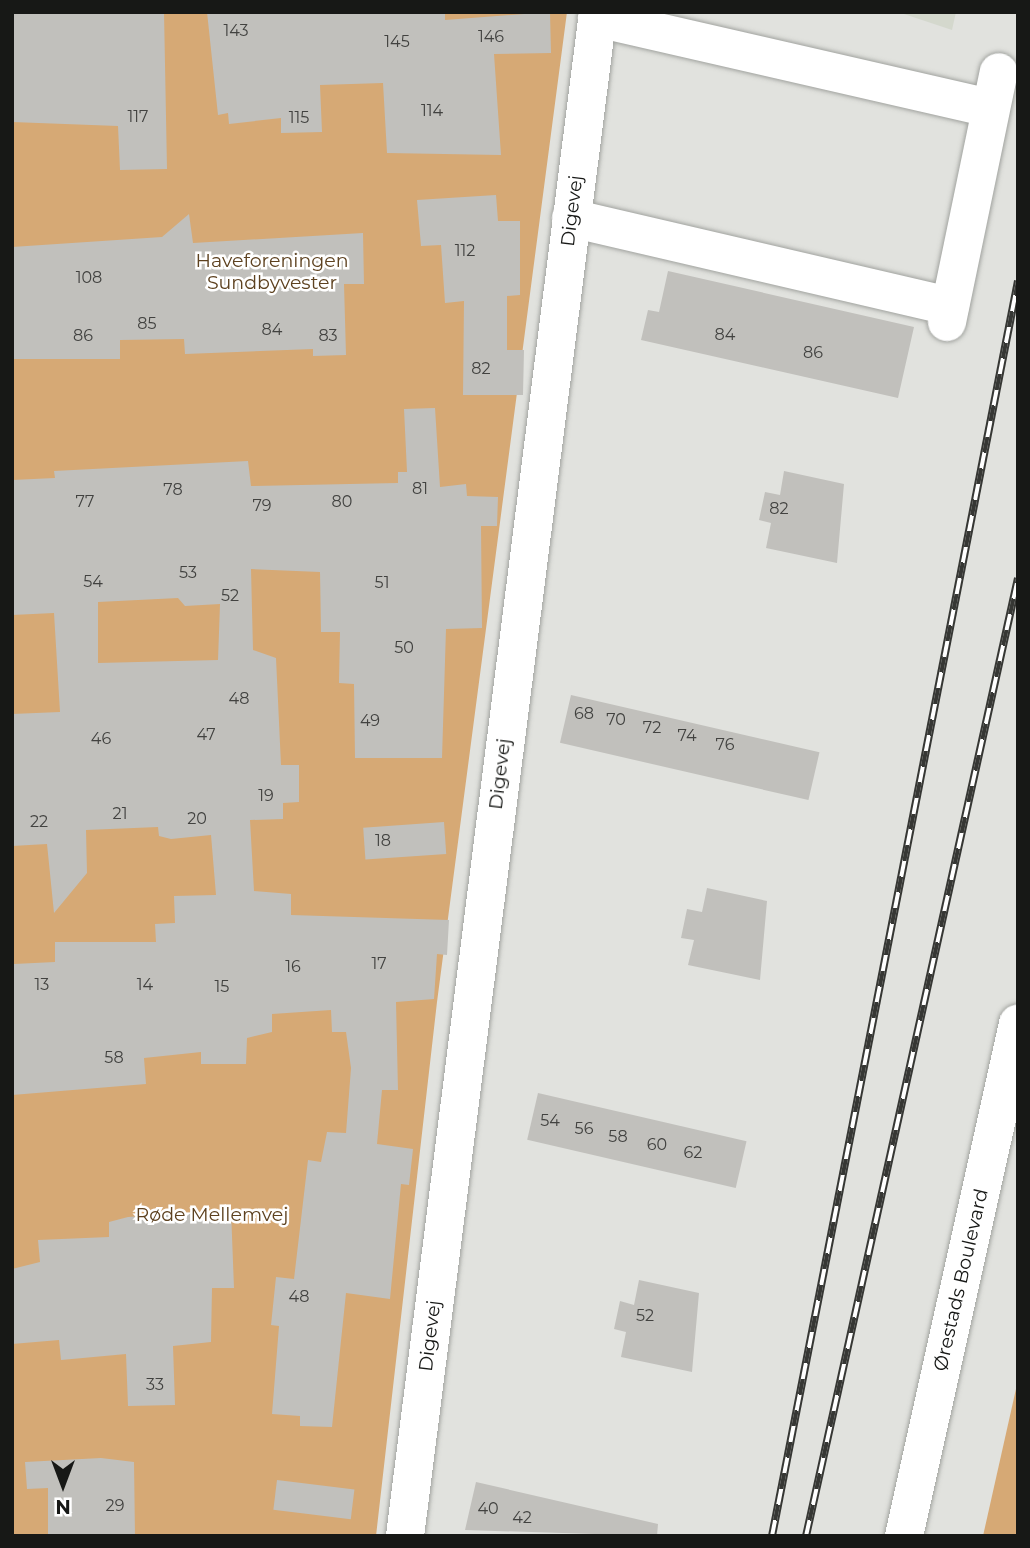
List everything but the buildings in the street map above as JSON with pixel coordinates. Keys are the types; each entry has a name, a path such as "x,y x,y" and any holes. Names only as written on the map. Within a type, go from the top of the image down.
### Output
{"street":[{"path":"597,15 990,108"},
{"name":"Digevej","path":"405,1536 597,15"},
{"path":"571,218 949,314 999,72"},
{"name":"Ørestads Boulevard","path":"904,1536 1018,1024"}],"shaded area":[{"path":"898,12 956,12 952,30"}],"green space":[{"name":"Haveforeningen Sundbyvester","path":"12,12 567,12 437,1002 376,1536 12,1536"},
{"path":"1018,1380 1018,1536 983,1536"}],"railway":[{"path":"772,1536 1018,281"},
{"path":"806,1536 1018,578"}],"park label":[{"name":"Røde Mellemvej","path":"212,1215"}]}
